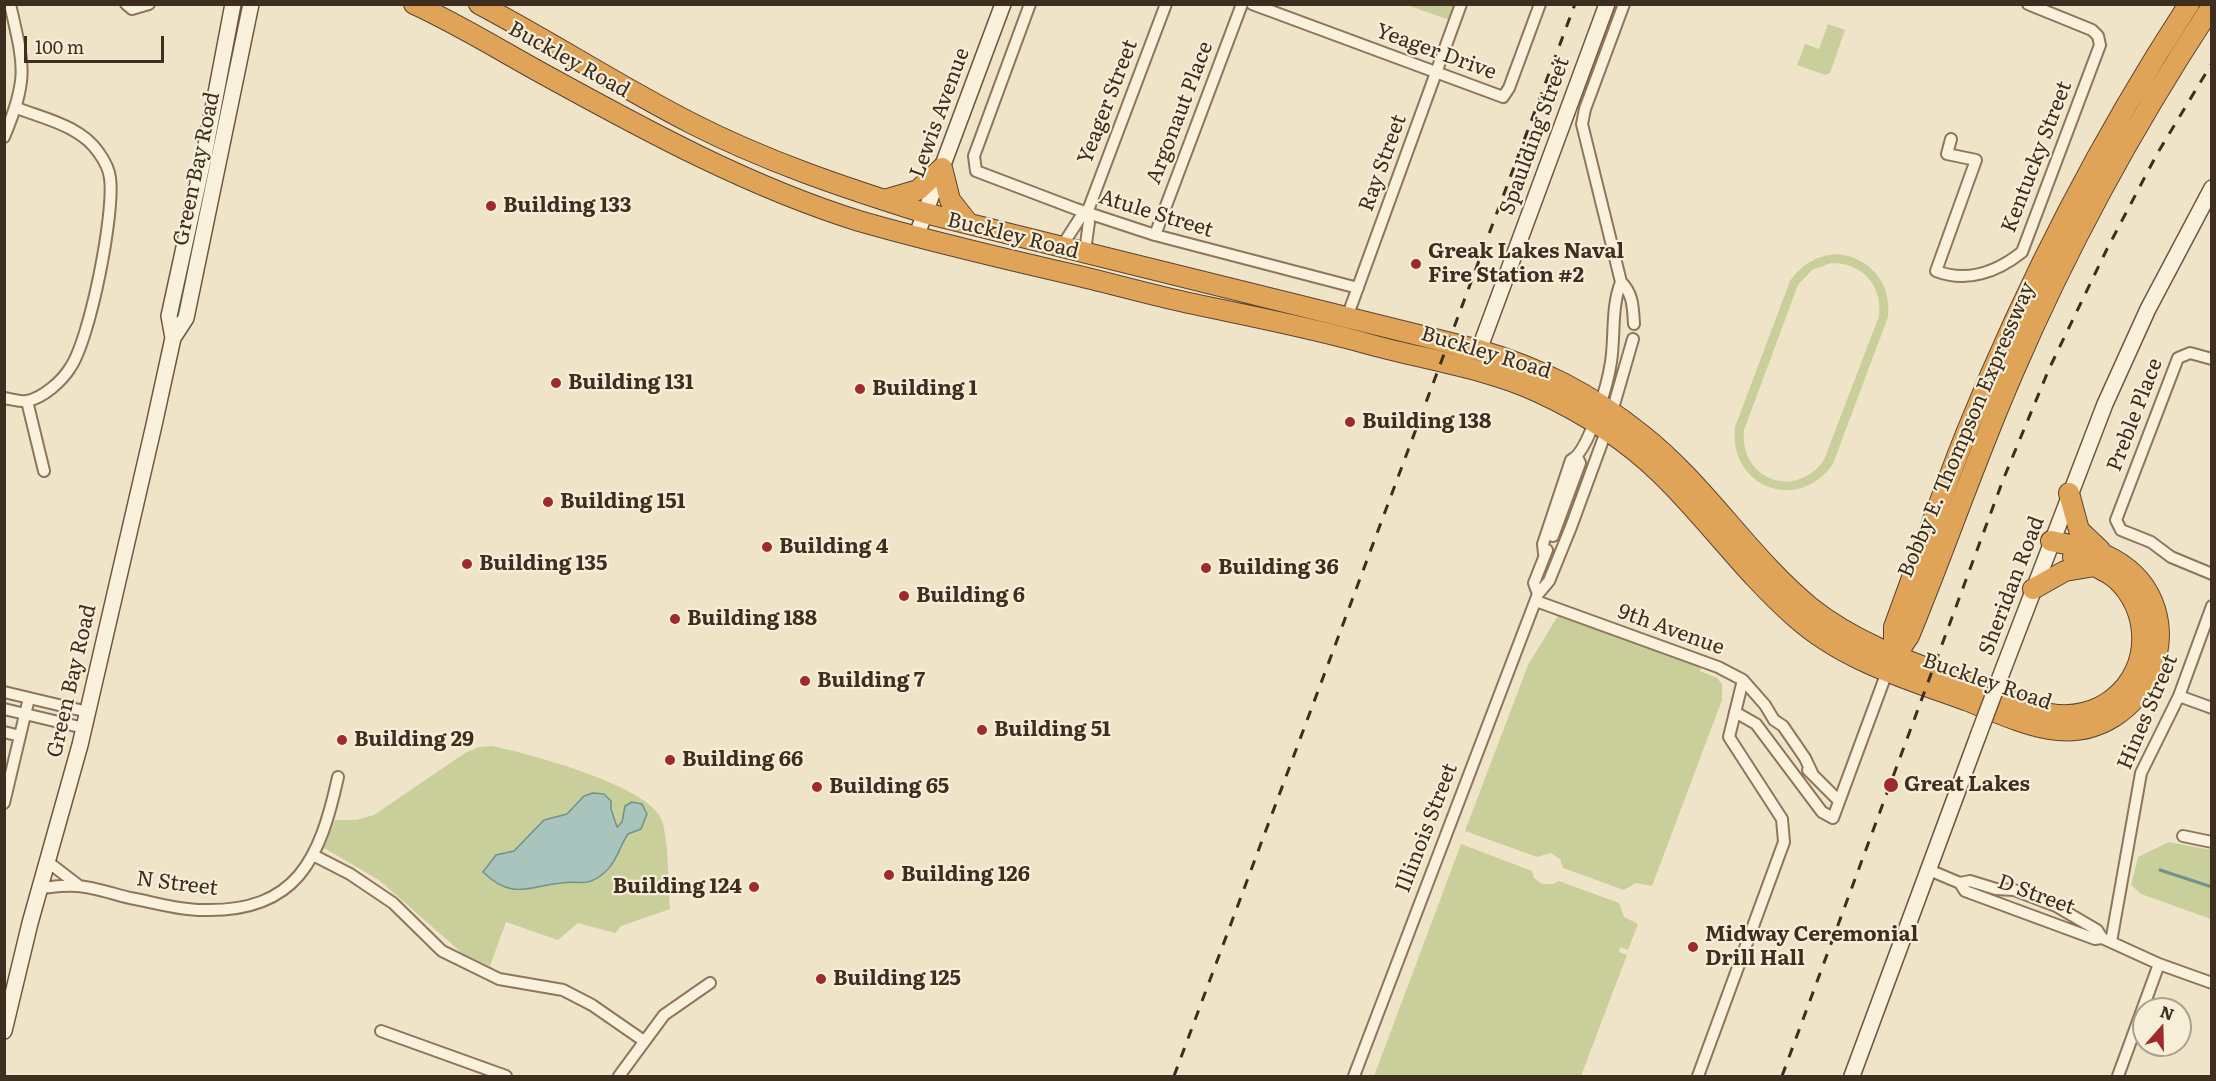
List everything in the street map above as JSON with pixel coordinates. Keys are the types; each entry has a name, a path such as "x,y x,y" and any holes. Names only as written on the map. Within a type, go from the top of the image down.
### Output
{"highway":[{"name":"Buckley Road","path":"414,4 605,108 727,169 819,207 916,237 1188,303 1479,350 1534,368 1603,416 1666,479 1795,617 1828,642 1891,663 2036,726 2068,731 2104,722 2117,715 2141,693 2154,668 2159,643 2156,616 2146,591 2130,570 2101,560 2073,557 2051,541"},
{"name":"Buckley Road","path":"479,4 690,123 813,176 925,213 1085,251 1344,327 1514,382 1603,416"},
{"path":"2121,116 2156,38 2176,4"},
{"name":"Bobby E. Thompson Expressway","path":"1891,663 1894,627 1967,431 2046,255 2121,116 2189,4"},
{"name":"Bobby E. Thompson Expressway","path":"1891,663 1909,636 1986,438 2036,322 2082,227 2144,115 2211,6"},
{"path":"2144,115 2169,90 2211,30"},
{"path":"727,169 738,145"},
{"path":"884,200 918,190 942,168 950,200 968,224"},
{"path":"2033,589 2065,571 2101,560 2079,530 2069,494"}],"main road":[{"name":"Green Bay Road","path":"4,1031 88,712 172,338 169,315 204,156 233,4"},
{"name":"Green Bay Road","path":"172,338 186,318 251,4"},
{"name":"Lewis Avenue","path":"916,237 1003,4"},
{"name":"Spaulding Street","path":"1479,350 1607,4"},
{"name":"Sheridan Road","path":"1852,1077 2069,494 2148,309 2211,188"}],"street":[{"path":"4,137 16,108 24,73 10,4"},
{"path":"126,4 132,9 140,9 149,4"},
{"name":"Atule Street","path":"1030,4 979,142 974,167 981,175 1155,235 1358,288"},
{"name":"Yeager Street","path":"1087,213 1166,4"},
{"name":"Argonaut Place","path":"1155,235 1242,4"},
{"name":"Yeager Drive","path":"1252,4 1496,95 1504,95 1540,4"},
{"name":"Ray Street","path":"1344,327 1461,4"},
{"path":"1603,416 1616,305 1621,282 1582,124 1585,109 1624,4"},
{"name":"Kentucky Street","path":"1951,139 1947,154 1976,160 1936,271 1966,278 1980,275 2022,252 2100,45 2098,36 2092,30 2028,4"},
{"path":"4,398 27,401 44,393 71,368 79,351 99,283 110,178 98,152 77,132 16,108"},
{"path":"1062,246 1080,218 1087,213 1089,222 1085,251"},
{"path":"1621,282 1626,287 1633,303 1634,324"},
{"path":"1603,416 1633,339"},
{"name":"Preble Place","path":"2211,359 2190,353 2178,358 2116,520 2121,530 2151,542 2171,557 2211,574"},
{"path":"27,401 44,471"},
{"name":"Illinois Street","path":"1537,597 1534,583 1544,554 1543,544 1571,460 1577,457 1603,416"},
{"name":"Illinois Street","path":"1354,1077 1537,597 1549,581 1603,416"},
{"name":"9th Avenue","path":"1537,597 1718,667 1743,680 1765,705 1774,720 1783,726 1805,758 1813,775 1839,801"},
{"name":"Hines Street","path":"2106,940 2141,773 2179,696 2211,606"},
{"path":"1735,712 1756,724 1822,812 1833,818 1891,663"},
{"path":"1698,1077 1784,842 1782,819 1731,742 1728,732 1743,680"},
{"path":"4,692 88,712"},
{"path":"2179,696 2211,708"},
{"path":"4,803 29,698"},
{"path":"4,709 84,728"},
{"path":"4,732 20,736"},
{"name":"N Street","path":"40,888 78,886 200,910 229,910 277,896 302,874 313,855 329,814 338,777"},
{"path":"2183,836 2211,842"},
{"path":"313,855 350,874 385,898 442,951 499,978 564,990 592,1005 644,1041"},
{"name":"N Street","path":"48,862 78,886"},
{"name":"D Street","path":"1929,870 1959,884 1965,891 2095,939 2106,940 2159,964 2211,983"},
{"name":"D Street","path":"1959,884 1970,881 1990,888 2024,893 2056,906 2097,930 2106,940"},
{"path":"2118,1077 2159,964"},
{"path":"619,1077 664,1016 710,983"},
{"path":"381,1031 506,1077"}],"green space":[{"path":"1455,4 1449,20 1407,5"},
{"path":"1828,24 1845,30 1830,73 1825,75 1797,65 1805,44 1819,49"},
{"path":"1838,254 1860,261 1877,275 1887,294 1888,317 1833,464 1818,479 1802,488 1785,490 1768,487 1754,478 1742,465 1736,448 1735,427 1790,281 1811,262 1823,256","holes":["1831,263 1842,264 1860,271 1873,285 1877,294 1879,316 1824,460 1812,472 1799,480 1771,479 1759,472 1750,461 1745,447 1744,430 1798,285 1812,270"]},
{"path":"1559,614 1701,667 1700,671 1717,678 1722,684 1722,700 1652,886 1636,883 1624,890 1563,868 1560,859 1551,853 1537,857 1465,831 1528,665"},
{"path":"492,746 586,773 636,796 653,808 662,821 664,830 670,909 621,926 615,933 578,923 558,940 506,922 490,966 463,954 379,880 324,848 335,820 356,820 374,815 465,753 479,747"},
{"path":"2169,842 2211,850 2211,919 2141,894 2131,885 2138,857"},
{"path":"1461,844 1532,871 1534,878 1542,884 1553,884 1559,881 1619,903 1624,917 1638,924 1628,950 1620,947 1619,952 1627,955 1581,1076 1374,1076"}],"water":[{"path":"593,793 604,794 611,801 617,827 622,822 625,806 632,802 642,804 647,814 641,829 628,834 612,864 598,878 588,882 511,889 493,881 483,872 496,855 514,851 544,820 567,814 584,796"}],"waterway":[{"path":"2160,870 2212,887"}],"railway":[{"path":"1174,1076 1575,4"},
{"path":"1782,1076 2003,480 2049,369 2107,249 2157,154 2212,63"}],"place":[{"name":"Building 133","path":"491,206"},
{"name":"Greak Lakes Naval Fire Station #2","path":"1416,264"},
{"name":"Building 131","path":"556,383"},
{"name":"Building 1","path":"860,389"},
{"name":"Building 138","path":"1350,422"},
{"name":"Building 151","path":"548,502"},
{"name":"Building 4","path":"767,547"},
{"name":"Building 135","path":"467,564"},
{"name":"Building 36","path":"1206,568"},
{"name":"Building 6","path":"904,596"},
{"name":"Building 188","path":"675,619"},
{"name":"Building 7","path":"805,681"},
{"name":"Building 51","path":"982,730"},
{"name":"Building 29","path":"342,740"},
{"name":"Building 66","path":"670,760"},
{"name":"Great Lakes","path":"1891,785"},
{"name":"Building 65","path":"817,787"},
{"name":"Building 126","path":"889,875"},
{"name":"Building 124","path":"754,887"},
{"name":"Midway Ceremonial Drill Hall","path":"1693,947"},
{"name":"Building 125","path":"821,979"}]}
